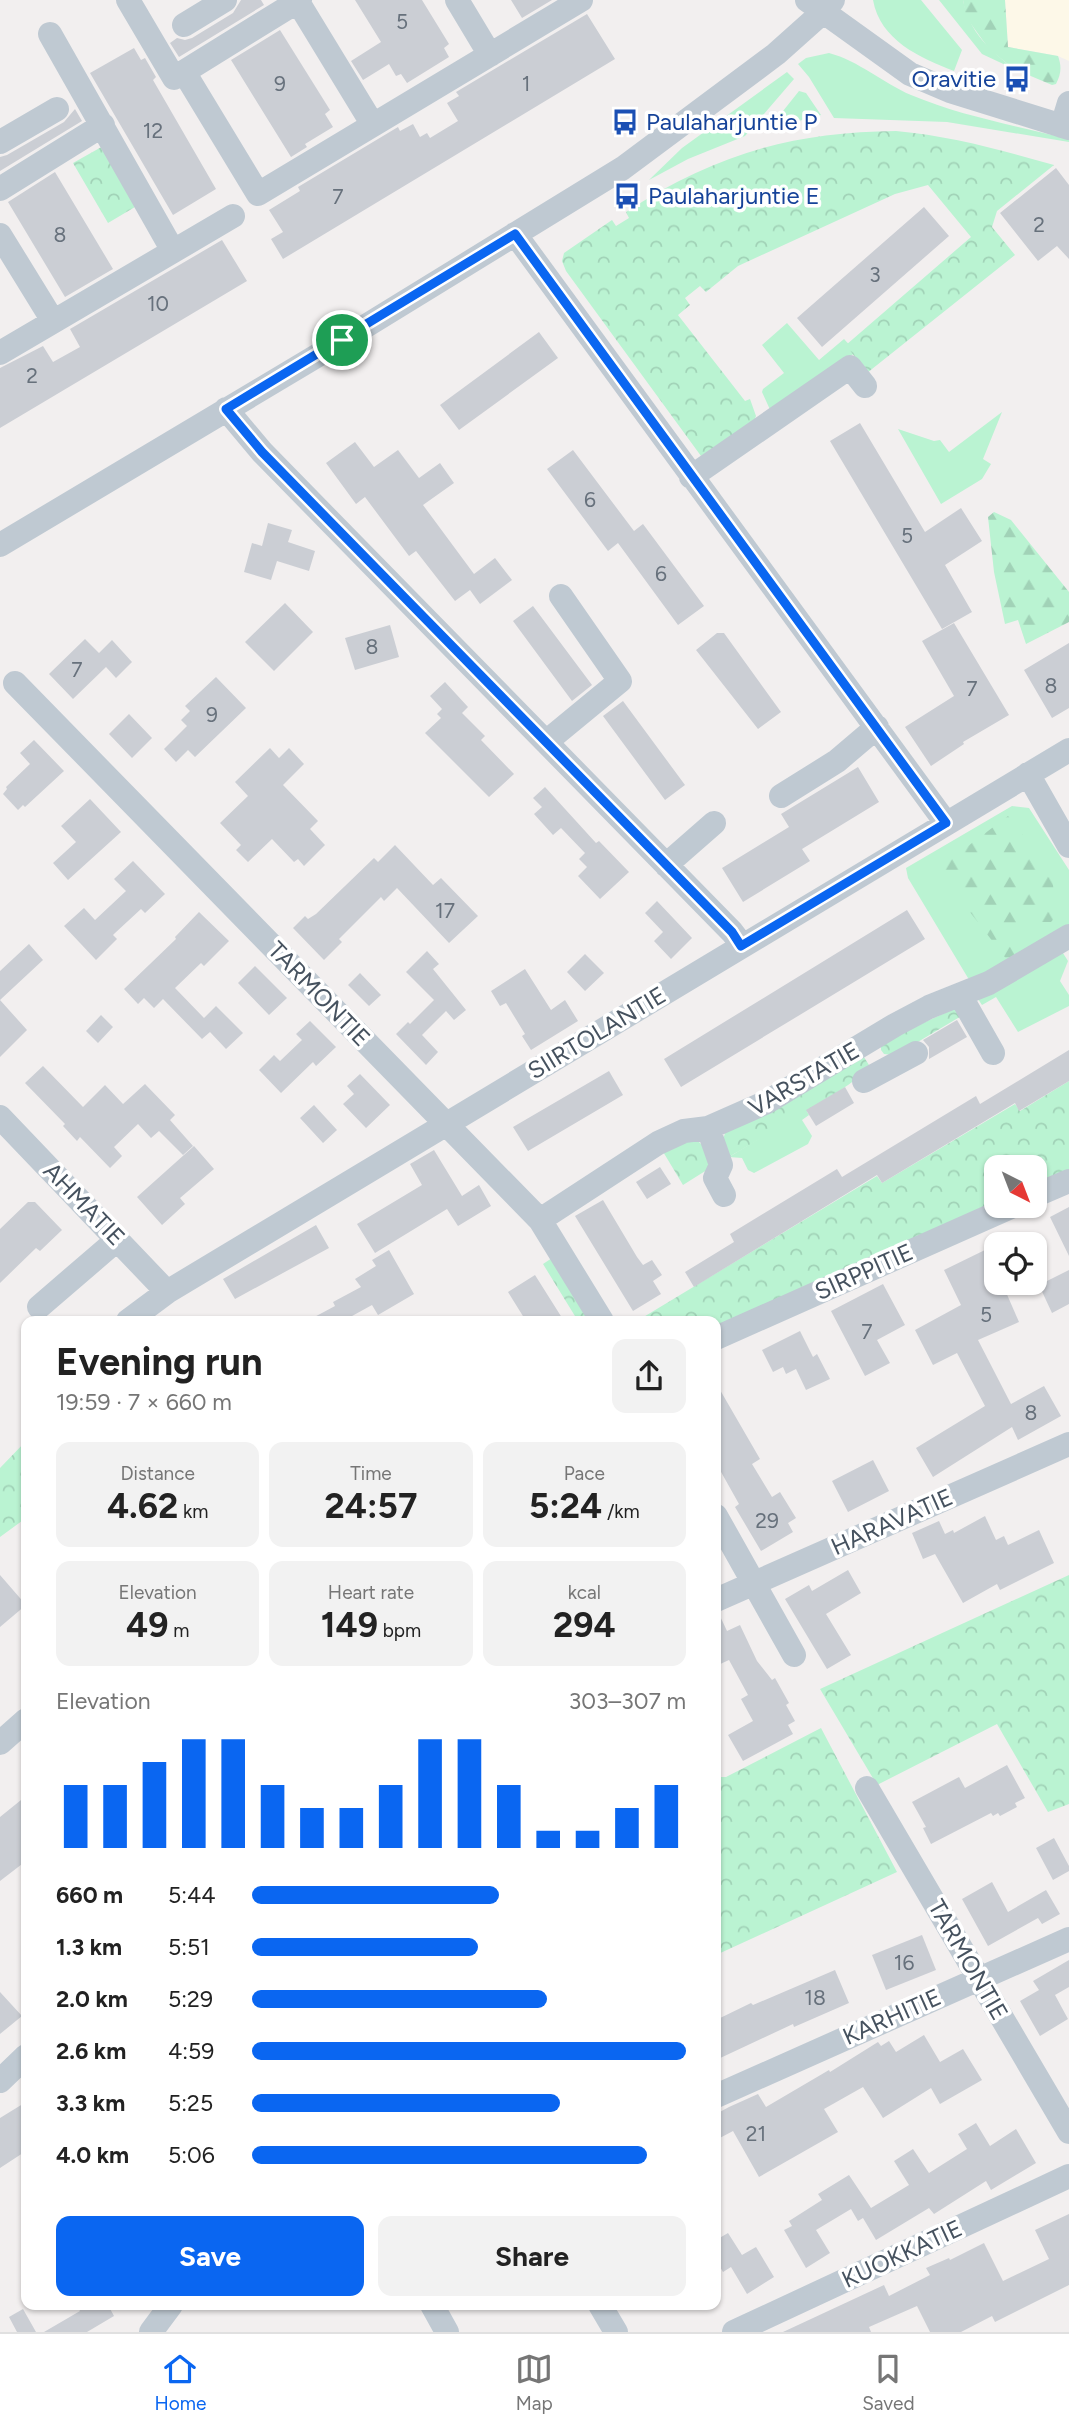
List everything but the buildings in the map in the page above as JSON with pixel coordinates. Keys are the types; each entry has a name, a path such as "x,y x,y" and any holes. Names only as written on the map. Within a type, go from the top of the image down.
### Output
{"street":[{"path":"128,0 174,78 299,1 373,125"},
{"path":"184,25 225,0"},
{"path":"457,0 490,55"},
{"path":"184,72 258,194 581,0"},
{"path":"0,545 623,167 776,54 821,4 911,74 950,91 1067,119"},
{"path":"50,34 173,251"},
{"path":"0,142 57,109"},
{"path":"0,189 103,125"},
{"path":"0,352 233,216"},
{"path":"0,234 53,321"},
{"path":"515,234 946,823"},
{"path":"691,477 850,367 865,386"},
{"path":"226,409 262,452 732,932 741,946"},
{"path":"546,742 620,681 561,596"},
{"name":"TARMONTIE","path":"15,683 540,1220 600,1316"},
{"path":"781,796 837,761 877,727"},
{"name":"SIIRTOLANTIE","path":"135,1316 167,1293 447,1123 1069,750"},
{"path":"1028,774 1069,845"},
{"path":"666,865 714,823"},
{"name":"VARSTATIE","path":"540,1220 658,1143 684,1131 708,1128 767,1102 929,1007 989,983 1067,941"},
{"path":"960,995 993,1053"},
{"path":"867,1042 874,1075 916,1052"},
{"name":"AHMATIE","path":"0,1117 167,1293"},
{"path":"708,1128 721,1165 715,1178 724,1195"},
{"path":"1047,1190 1069,1181"},
{"name":"SIRPPITIE","path":"721,1336 986,1218"},
{"path":"39,1307 118,1239"},
{"name":"HARAVATIE","path":"721,1598 1069,1444"},
{"path":"721,1525 794,1655"},
{"path":"0,1743 21,1724"},
{"name":"TARMONTIE","path":"867,1788 1069,2132"},
{"name":"KARHITIE","path":"721,2094 1069,1939"},
{"path":"0,2081 21,2061"},
{"name":"KUOKKATIE","path":"734,2332 1069,2176"},
{"path":"151,2332 167,2310"},
{"path":"435,2310 447,2332"},
{"path":"603,2310 616,2332"}],"shaded area":[{"path":"1005,0 1069,0 1069,61 1058,56 1008,47"}],"green space":[{"path":"873,0 921,0 962,50 954,71 903,46 884,26"},
{"path":"939,0 963,0 975,31 1014,69 982,54"},
{"path":"963,0 1005,0 1008,47 1058,56 1060,70 1056,84 1052,85 1014,69 989,49 966,17"},
{"path":"829,53 851,61 911,95 949,109 1069,139 1069,142 947,122 834,118 798,64 806,58"},
{"path":"787,72 794,79 745,136 688,159 649,180 682,148"},
{"path":"799,91 806,93 821,115 776,127 775,121"},
{"path":"896,131 956,140 1054,165 997,211 992,227 1015,255 867,373 846,345 971,237 928,185 895,194 738,266 706,292 700,286 685,298 690,305 678,315 745,401 750,399 756,416 754,421 701,456 566,271 562,261 564,253 612,220 616,226 629,218 626,212 659,192 722,162 788,142 858,132"},
{"path":"105,145 140,204 108,223 73,163"},
{"path":"787,323 819,360 844,339 856,352 772,414 762,392 784,373 762,345"},
{"path":"1002,412 983,459 991,464 982,479 941,504 898,429 934,441 940,440 949,452"},
{"path":"994,512 1011,520 1069,592 1069,622 1026,644 1018,620 1005,624 994,572 988,517"},
{"path":"1012,806 1029,808 1069,870 1069,929 972,980 968,978 908,878 906,868"},
{"path":"1008,816 1051,870 1057,915 1051,922 1035,922 1025,932 1014,959 1007,960 939,872 940,867"},
{"path":"1061,950 1068,961 1060,981 1069,995 1069,1006 1018,1032 996,997 982,1005 978,999"},
{"path":"956,1008 963,1015 901,1052 893,1055 884,1054 881,1050 881,1042"},
{"path":"862,1054 869,1065 848,1085 729,1157 723,1140 725,1133"},
{"path":"1069,1081 1069,1173 1047,1182 1047,1155 984,1155 984,1210 721,1329 721,1316 645,1316 877,1176 882,1183 1015,1104 1020,1111"},
{"path":"806,1110 809,1115 802,1120 812,1136 808,1144 754,1173 748,1170 742,1158 729,1157"},
{"path":"696,1139 702,1145 710,1168 683,1185 662,1150"},
{"path":"552,1258 591,1316 575,1316 543,1264"},
{"path":"21,1446 21,1522 0,1537 0,1468"},
{"path":"1069,1575 1069,1804 1048,1812 997,1724 877,1785 820,1689"},
{"path":"821,1728 897,1872 721,1953 721,1777 726,1777"}],"place":[{"name":"Oravitie","path":"1017,79"},
{"name":"Paulaharjuntie P","path":"625,122"},
{"name":"Paulaharjuntie E","path":"627,196"}],"route":[{"path":"515,234 946,823 741,946 732,932 262,452 226,409 342,340 515,234"}]}
